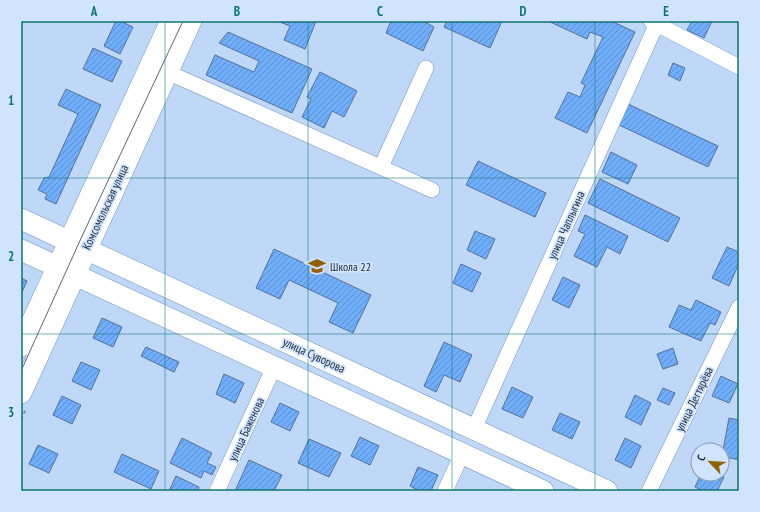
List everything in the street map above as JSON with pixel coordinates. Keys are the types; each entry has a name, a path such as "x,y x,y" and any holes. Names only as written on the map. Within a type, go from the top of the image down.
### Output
{"main road":[{"name":"Комсомольская улица","path":"21,393 66,271 171,21"},
{"name":"Комсомольская улица","path":"77,246 168,72 191,21"},
{"name":"улица Суворова","path":"21,220 608,491"},
{"path":"21,250 543,491"},
{"name":"Комсомольская улица","path":"21,346 66,271"}],"street":[{"path":"655,22 739,67"},
{"name":"улица Чаплыгина","path":"474,429 655,22"},
{"path":"381,167 426,68"},
{"path":"168,72 432,190"},
{"name":"улица Дегтярёва","path":"650,491 739,307"},
{"name":"улица Баженова","path":"217,491 274,367"},
{"path":"445,491 462,454"}],"building":[{"path":"116,21 120,21 133,27 120,54 104,46"},
{"path":"277,21 316,21 305,49 284,40 290,26"},
{"path":"391,21 423,21 434,27 423,51 386,33"},
{"path":"447,21 502,21 490,48 444,27"},
{"path":"548,21 611,21 635,32 587,133 555,118 568,92 580,97 585,85 581,83 603,37 590,32 587,39"},
{"path":"692,21 712,21 704,38 687,30"},
{"path":"228,32 312,69 292,113 206,75 215,55 254,72 259,61 219,43"},
{"path":"93,48 122,61 112,82 83,69"},
{"path":"673,63 685,68 680,81 668,75"},
{"path":"320,72 357,91 344,117 332,111 324,128 302,117 311,99 307,97"},
{"path":"66,89 101,105 56,204 45,199 47,194 38,190 44,178 49,177 78,114 58,105"},
{"path":"628,104 718,146 708,167 619,125"},
{"path":"611,152 637,165 628,184 602,172"},
{"path":"478,161 546,193 535,217 466,185"},
{"path":"600,179 680,218 668,242 588,203"},
{"path":"585,215 628,236 620,254 607,247 597,267 574,256 585,234 578,231"},
{"path":"475,231 495,239 486,259 467,250"},
{"path":"727,247 739,252 739,263 729,286 712,278"},
{"path":"274,249 371,295 353,333 329,322 338,303 289,280 280,299 256,288"},
{"path":"461,264 481,273 472,292 453,283"},
{"path":"563,277 580,285 569,308 552,300"},
{"path":"21,278 27,281 21,294"},
{"path":"696,300 721,312 715,325 710,323 701,341 669,327 679,305 691,310"},
{"path":"102,318 122,327 113,347 93,338"},
{"path":"444,342 472,355 460,382 444,375 436,392 424,386"},
{"path":"146,347 179,362 174,372 141,356"},
{"path":"673,348 678,364 663,369 657,354"},
{"path":"81,362 100,370 91,390 72,381"},
{"path":"224,374 244,383 235,403 216,394"},
{"path":"721,376 738,384 729,403 712,396"},
{"path":"512,387 533,397 523,418 502,409"},
{"path":"663,388 675,393 669,405 657,400"},
{"path":"635,395 651,403 641,425 625,417"},
{"path":"62,396 81,405 72,424 53,415"},
{"path":"280,403 299,412 290,431 271,422"},
{"path":"560,413 580,422 572,439 552,430"},
{"path":"729,418 739,420 739,460 730,458 730,442 725,442"},
{"path":"360,437 379,446 370,465 351,456"},
{"path":"182,438 212,453 207,463 216,467 212,475 204,471 201,478 170,463"},
{"path":"625,438 641,446 631,468 615,460"},
{"path":"309,439 341,453 329,477 298,463"},
{"path":"38,445 58,454 49,473 29,464"},
{"path":"122,454 159,471 151,489 114,472"},
{"path":"249,460 282,475 274,491 235,491"},
{"path":"418,467 438,475 431,491 420,491 410,486"},
{"path":"176,476 199,487 198,491 169,491"},
{"path":"697,482 722,482 717,491 703,491 695,487"}],"tram line":[{"path":"21,371 83,234 183,21"}],"place":[{"name":"Школа 22","path":"317,266"}]}
